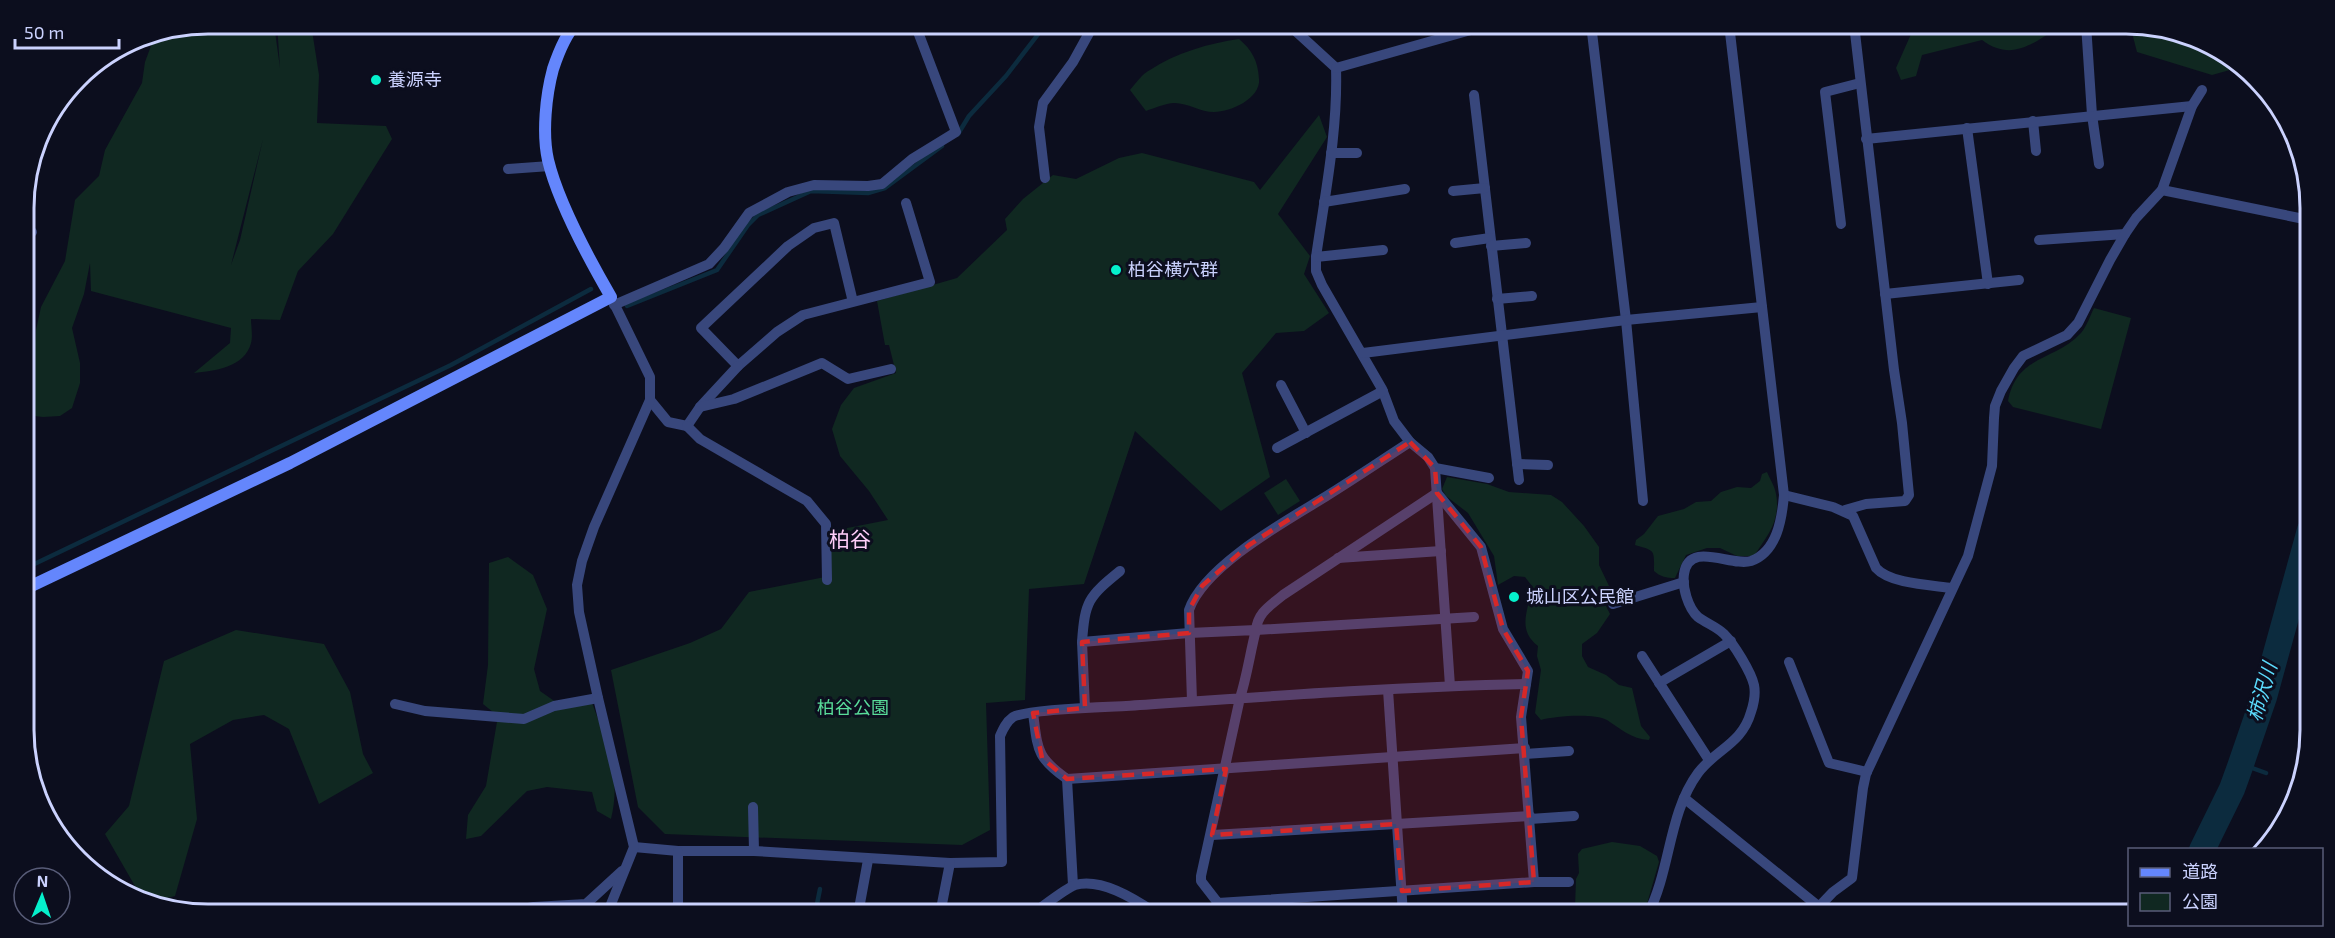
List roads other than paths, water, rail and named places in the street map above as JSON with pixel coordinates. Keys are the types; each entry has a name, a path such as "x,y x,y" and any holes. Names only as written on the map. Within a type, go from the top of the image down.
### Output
{"street":[{"path":"1299,34 1336,68 1337,95 1316,271 1322,285 1363,352 1383,391 1394,421 1410,442 1428,457 1435,468 1450,686"},
{"path":"1336,68 1455,34"},
{"path":"1593,34 1626,320 1643,501"},
{"path":"1652,903 1663,876 1684,798 1699,771 1709,760 1734,742 1743,731 1755,696 1750,676 1731,641 1693,612 1684,582 1686,567 1697,557 1706,556 1737,562 1750,561 1761,556 1780,527 1784,495 1730,34"},
{"path":"1845,510 1866,504 1905,501 1909,495 1855,34"},
{"path":"2086,34 2098,164"},
{"path":"570,35 557,56 550,81 545,113 548,159 560,194 593,266 613,301 650,377 650,400 594,527 582,561 577,585 579,612 634,847 611,904"},
{"path":"34,585 290,463 613,301 709,264 724,248 749,213 788,192 814,185 882,184 912,159 956,132 919,35"},
{"path":"1045,178 1040,127 1043,103 1073,62 1088,35"},
{"path":"1841,224 1825,92 1860,83"},
{"path":"1823,903 1852,878 1867,772 1968,556 1992,466 1994,418 2001,391 2023,356 2067,335 2078,323 2125,234 2136,218 2162,190 2193,106 2202,90"},
{"path":"1474,95 1519,480"},
{"path":"1866,139 2193,106"},
{"path":"2032,121 2036,151"},
{"path":"1967,128 1988,284"},
{"path":"1331,153 1358,153"},
{"path":"508,169 550,166"},
{"path":"1453,191 1485,188"},
{"path":"1324,202 1405,189"},
{"path":"2162,190 2301,218"},
{"path":"687,426 700,407 738,366 777,332 803,315 930,282 906,203"},
{"path":"738,366 701,328 788,246 814,228 834,223 853,302"},
{"path":"2039,240 2125,234"},
{"path":"1455,243 1526,243"},
{"path":"1316,257 1383,250"},
{"path":"1885,294 2019,280"},
{"path":"1497,299 1532,296"},
{"path":"1363,352 1626,320 1762,307"},
{"path":"700,407 734,399 822,363 848,379 891,369"},
{"path":"1281,385 1306,433"},
{"path":"1277,448 1383,391"},
{"path":"650,400 668,422 687,426 700,439 807,501 826,524 827,580"},
{"path":"1192,701 1189,610 1202,586 1250,545 1410,442"},
{"path":"1517,464 1548,465"},
{"path":"1435,468 1490,478"},
{"path":"1437,493 1283,595 1261,613 1257,620 1201,881 1218,903 1534,882 1569,882"},
{"path":"1437,493 1480,547 1503,629 1528,671 1521,717 1534,882"},
{"path":"1784,495 1845,510 1857,521 1876,568 1891,579 1952,588"},
{"path":"1338,558 1441,551"},
{"path":"1085,708 1082,642 1084,610 1094,591 1120,571"},
{"path":"1613,604 1684,582"},
{"path":"1082,642 1189,633 1474,617"},
{"path":"1659,683 1731,641"},
{"path":"1642,656 1709,760"},
{"path":"1789,662 1829,763 1867,772"},
{"path":"634,847 678,851 754,851 868,860 1002,862 1000,736 1005,725 1014,717 1085,708 1192,701 1450,686 1526,684"},
{"path":"1388,690 1403,903"},
{"path":"395,704 425,711 524,719 554,706 598,698"},
{"path":"1033,713 1038,750 1042,758 1067,779 1392,756 1569,751"},
{"path":"1067,779 1073,885"},
{"path":"1684,798 1807,903"},
{"path":"753,807 754,851"},
{"path":"1212,835 1574,816"},
{"path":"678,851 678,904"},
{"path":"860,904 868,860"},
{"path":"942,904 950,863"},
{"path":"588,904 625,869"},
{"path":"1047,904 1073,885 1106,886 1139,904"}],"waterway":[{"path":"958,134 969,116 1006,76 1038,35"},
{"path":"627,306 717,270 748,225 758,215 811,191 868,193 885,188 942,146"},
{"path":"34,564 451,365 591,289"},
{"name":"柿沢川","path":"2203,848 2232,789 2264,697 2301,563"},
{"path":"2241,764 2266,773"},
{"path":"817,904 820,889"}],"place":[{"name":"養源寺","path":"376,80"},
{"name":"柏谷横穴群","path":"1116,270"},
{"name":"城山区公民館","path":"1514,597"}],"district":[{"name":"柏谷","path":"850,540"}],"park label":[{"name":"柏谷公園","path":"853,708"}]}
